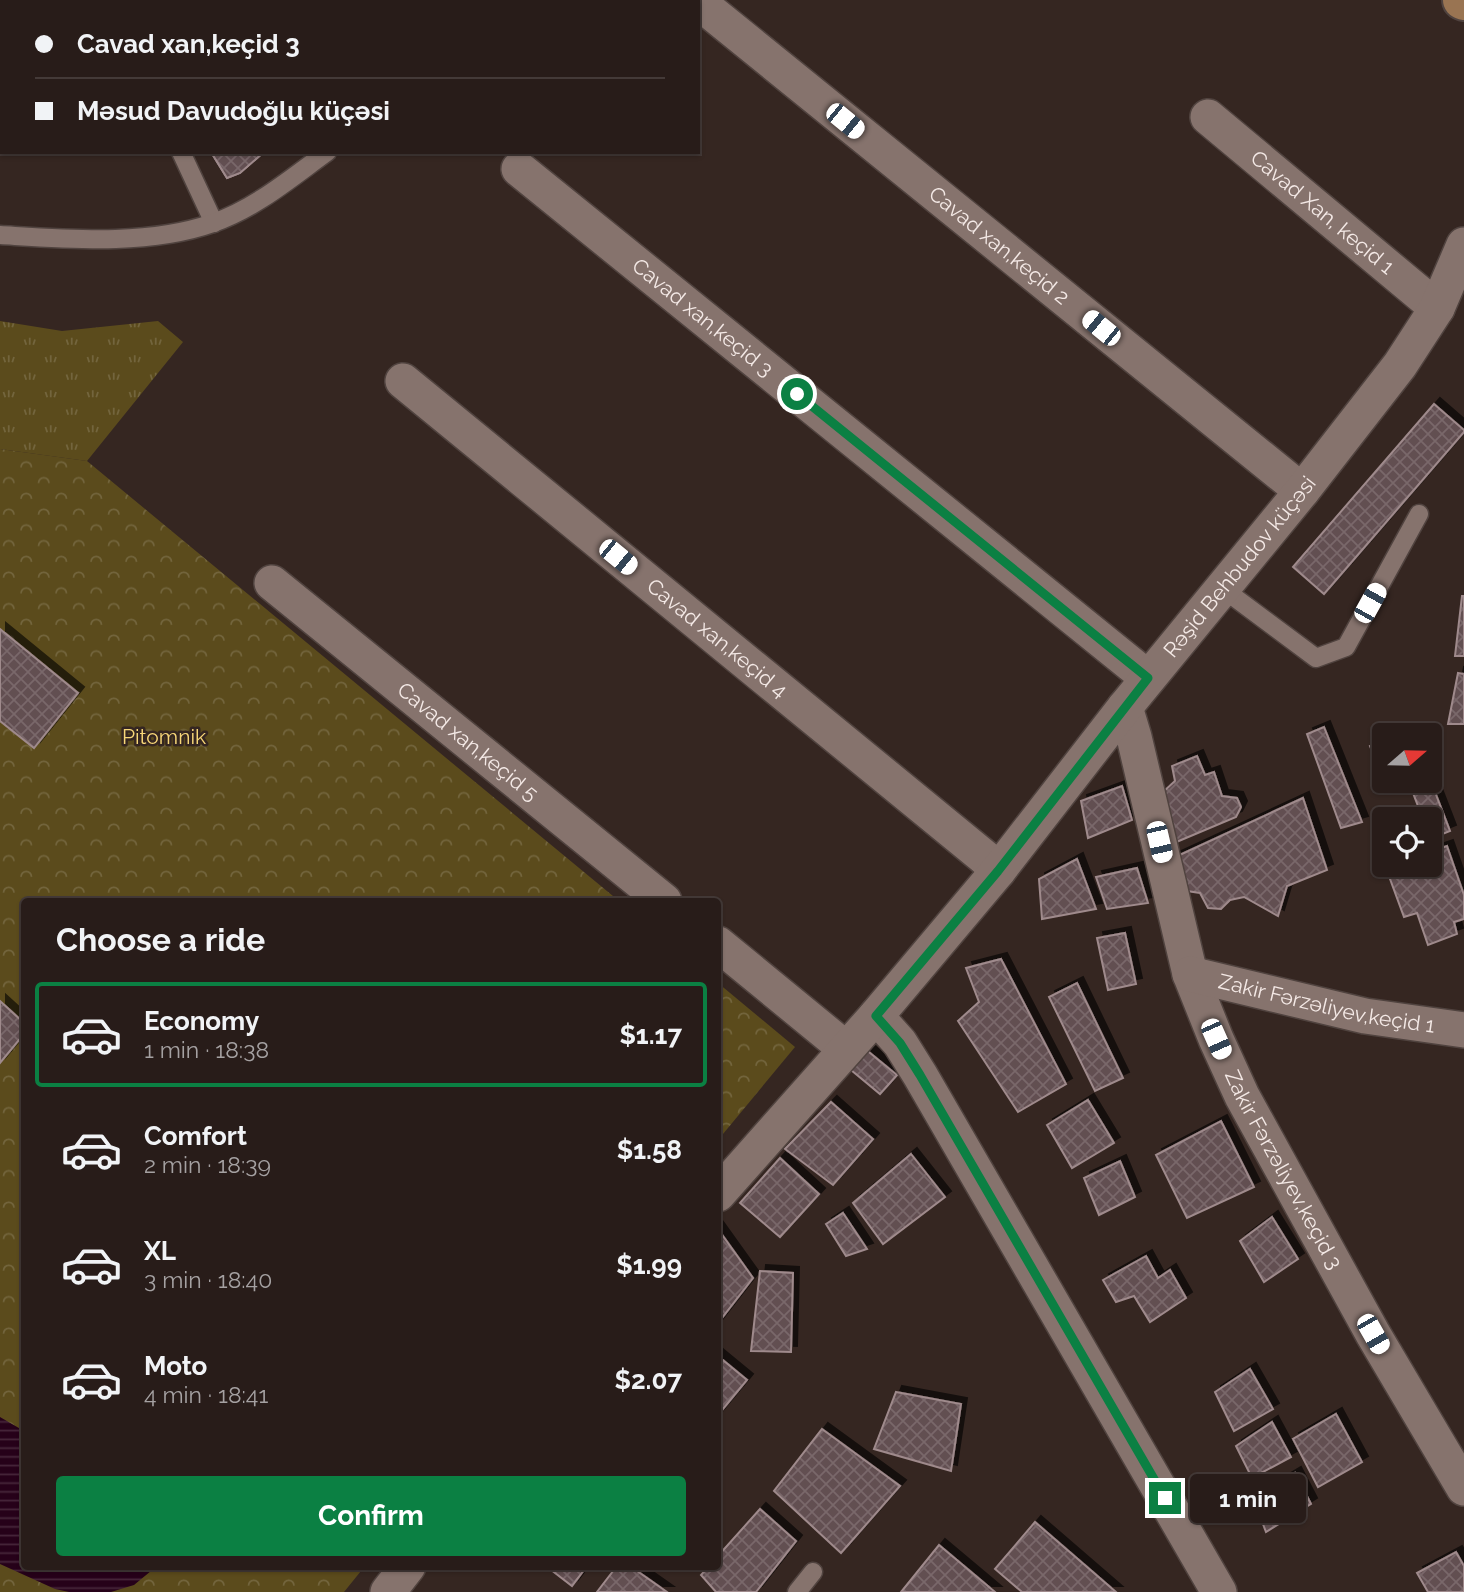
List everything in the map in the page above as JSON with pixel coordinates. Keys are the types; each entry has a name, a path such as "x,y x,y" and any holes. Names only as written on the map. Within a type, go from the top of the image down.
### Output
{"street":[{"name":"Cavad xan,keçid 2","path":"700,3 1302,491"},
{"name":"Cavad Xan, keçid 1","path":"1209,117 1437,308"},
{"name":"Cavad xan,keçid 3","path":"519,169 1148,678"},
{"name":"Rəşid Behbudov küçəsi","path":"721,1191 876,1016 998,871 1148,678 1302,491 1400,365 1437,308 1464,245"},
{"name":"Cavad xan,keçid 4","path":"402,381 998,871"},
{"name":"Cavad xan,keçid 5","path":"272,583 660,898"},
{"name":"Zakir Fərzəliyev,keçid 3","path":"1125,707 1190,974 1241,1096 1373,1334 1464,1488"},
{"path":"721,946 846,1049"},
{"name":"Zakir Fərzəliyev,keçid 1","path":"1190,974 1365,1016 1464,1030"},
{"path":"876,1016 900,1043 920,1075 1219,1592"},
{"path":"388,1592 405,1570"}],"lane":[{"path":"182,154 214,223"},
{"path":"0,235 128,239 186,230 214,223 260,201 324,154"},
{"path":"1222,588 1316,658 1346,647 1419,514"},
{"path":"797,1592 813,1572"}],"green space":[{"path":"0,321 62,331 158,321 183,342 87,461 0,449"},
{"name":"Pitomnik","path":"0,449 87,461 615,898 21,898 21,1570 362,1570 344,1592 0,1592"},
{"path":"721,985 795,1047 721,1136"}],"shaded area":[{"path":"0,1417 21,1429 21,1570 152,1570 134,1585 111,1592 69,1592 55,1589 0,1564"}],"building":[{"path":"212,154 262,154 240,173 227,178"},
{"path":"212,154 262,154 240,173 227,178"},
{"path":"1434,404 1464,432 1324,594 1293,567"},
{"path":"1462,596 1464,656 1455,656"},
{"path":"0,629 78,693 34,748 0,721"},
{"path":"1458,673 1464,674 1464,724 1448,724"},
{"path":"1324,727 1362,822 1341,828 1307,734"},
{"path":"1197,756 1205,775 1214,772 1222,796 1237,798 1241,807 1236,817 1174,843 1164,791 1175,781 1172,766"},
{"path":"1122,786 1132,820 1088,838 1081,801"},
{"path":"1413,793 1435,793 1441,807 1418,807"},
{"path":"1303,798 1327,870 1287,886 1278,916 1244,897 1230,900 1221,909 1208,908 1200,893 1187,891 1173,858"},
{"path":"1442,810 1450,831 1442,834"},
{"path":"1447,846 1464,895 1464,919 1454,922 1457,934 1428,945 1417,913 1404,917 1389,877 1442,877 1442,848"},
{"path":"1077,859 1096,909 1042,919 1039,879"},
{"path":"1137,868 1148,903 1107,909 1096,877"},
{"path":"1125,933 1136,984 1108,990 1097,938"},
{"path":"1001,959 1066,1084 1018,1112 958,1021 979,1002 966,968"},
{"path":"1077,983 1123,1078 1095,1091 1049,997"},
{"path":"0,1001 21,1020 21,1038 0,1063"},
{"path":"864,1048 897,1075 880,1094 851,1070"},
{"path":"1088,1100 1114,1143 1072,1168 1047,1125"},
{"path":"831,1102 873,1139 833,1185 785,1149"},
{"path":"1221,1121 1254,1187 1187,1218 1156,1155"},
{"path":"911,1154 945,1197 883,1244 853,1203"},
{"path":"780,1158 819,1194 780,1237 740,1203"},
{"path":"1120,1161 1135,1197 1099,1215 1084,1178"},
{"path":"843,1213 867,1249 846,1256 826,1224"},
{"path":"1272,1217 1298,1259 1264,1282 1240,1241"},
{"path":"721,1233 753,1278 721,1319"},
{"path":"1146,1256 1158,1278 1170,1270 1186,1298 1150,1322 1134,1296 1116,1302 1103,1280"},
{"path":"760,1271 793,1273 791,1352 751,1351"},
{"path":"721,1358 747,1380 721,1411"},
{"path":"1250,1369 1273,1409 1234,1431 1215,1392"},
{"path":"896,1392 961,1404 951,1471 874,1449"},
{"path":"1336,1414 1362,1462 1318,1487 1293,1439"},
{"path":"1272,1422 1291,1457 1252,1478 1236,1446"},
{"path":"822,1429 900,1486 841,1553 774,1491"},
{"path":"1295,1473 1311,1504 1266,1532 1253,1498"},
{"path":"760,1509 796,1541 756,1592 716,1592 701,1575 705,1570 721,1570 721,1553"},
{"path":"1035,1522 1116,1592 1022,1592 995,1569"},
{"path":"939,1545 995,1592 901,1592"},
{"path":"1456,1552 1464,1566 1464,1592 1428,1592 1417,1573"},
{"path":"551,1570 584,1570 572,1586"},
{"path":"614,1570 636,1570 667,1592 597,1592"}],"route":[{"path":"797,394 1148,678 998,871 876,1016 900,1043 920,1075 1165,1498"}]}
